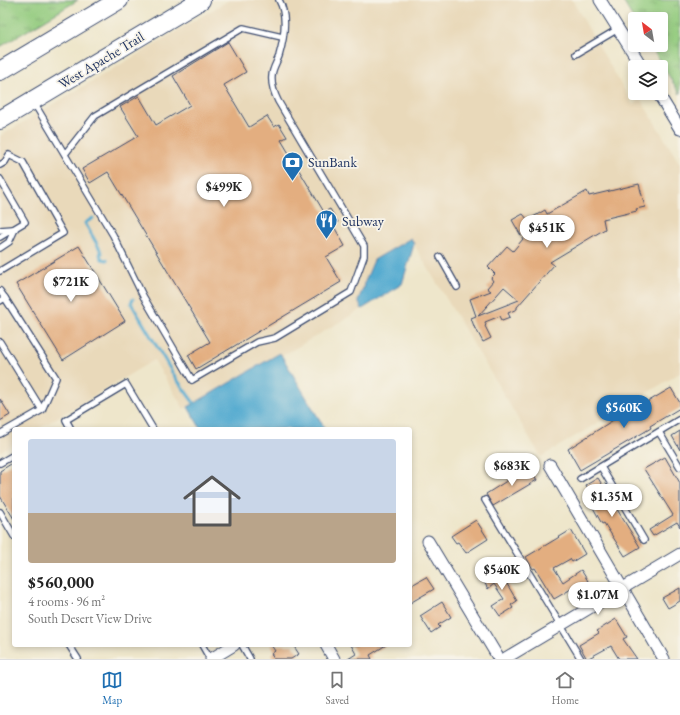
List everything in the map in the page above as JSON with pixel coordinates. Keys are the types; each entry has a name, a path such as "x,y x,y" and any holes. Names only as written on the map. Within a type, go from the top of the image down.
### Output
{"main road":[{"path":"0,71 119,0"},
{"name":"West Apache Trail","path":"0,120 201,0"}],"street":[{"path":"600,0 638,60"},
{"path":"662,100 680,129"},
{"path":"550,465 664,659"},
{"path":"428,541 499,659"},
{"path":"504,659 680,554"},
{"path":"210,659 231,647"},
{"path":"327,647 334,659"}],"lane":[{"path":"33,101 113,235 143,296 192,380 257,342 275,338 351,292 364,256 364,246 278,101 272,88 271,75 279,55 284,20 282,6 279,0"},
{"path":"65,154 95,116 243,28 282,37"},
{"path":"576,54 618,29"},
{"path":"0,165 5,162 9,155 23,162 63,233 0,271"},
{"path":"0,179 25,222 0,238"},
{"path":"0,230 15,229"},
{"path":"0,248 9,242 15,229"},
{"path":"440,257 457,287"},
{"path":"0,291 3,300 56,378 42,410 12,427"},
{"path":"0,342 42,410"},
{"path":"70,427 66,420 126,384 152,427"},
{"path":"580,479 680,419"},
{"path":"0,434 12,427"},
{"path":"659,432 680,467"},
{"path":"0,463 12,456"},
{"path":"601,466 644,540"},
{"path":"485,500 581,659"},
{"path":"0,512 12,533"},
{"path":"70,647 78,659"},
{"path":"203,647 210,659"},
{"path":"243,647 250,659"}],"shaded area":[{"path":"229,0 572,0 628,96 628,100 630,100 633,105 641,100 680,164 680,373 541,457 410,238 366,284 358,301 362,309 282,356 279,353 184,409 154,360 41,427 12,427 12,445 0,452 0,136"}],"green space":[{"path":"0,0 78,0 0,47"},
{"path":"622,0 680,0 680,94 668,74 668,60 659,60 654,52 668,52 668,12 629,12"}],"water":[{"path":"411,238 414,244 402,284 362,309 358,301 374,260"},
{"path":"280,353 324,427 200,427 188,407"}],"building":[{"path":"228,42 246,72 224,85 249,127 267,116 274,127 279,124 287,137 281,140 324,212 330,209 338,222 333,225 345,246 326,257 341,282 196,369 188,355 210,342 108,172 90,183 82,169 138,136 120,107 139,96 156,125 190,105 173,76"},
{"path":"639,184 645,207 636,209 637,211 603,219 605,229 550,262 554,265 517,307 517,309 508,313 510,317 502,320 500,316 485,322 485,326 491,338 483,342 475,329 471,318 476,316 470,299 491,291 487,288 493,281 491,278 495,274 488,267 507,246 513,251 523,239 512,220 523,214 528,220 545,210 547,214 587,191 589,196","holes":["504,287 519,300 478,316"]},
{"path":"79,246 125,321 63,360 16,284"},
{"path":"671,388 680,403 680,408 650,426 651,428 580,470 568,449 621,415 622,417"},
{"path":"0,399 10,415 0,421"},
{"path":"680,431 680,450 672,436"},
{"path":"665,457 680,483 680,527 677,522 653,536 649,530 673,515 644,469"},
{"path":"12,463 12,516 0,496 0,471"},
{"path":"529,467 537,480 493,506 486,494"},
{"path":"598,478 640,547 625,556 604,523 602,524 590,502 594,499 586,485"},
{"path":"476,520 488,539 466,553 458,542 456,543 451,536"},
{"path":"571,530 585,554 572,562 570,559 554,568 563,582 581,570 588,581 574,590 573,588 554,599 535,568 533,569 526,557"},
{"path":"504,567 509,575 505,578 508,583 507,584 517,601 511,605 513,608 500,616 493,606 504,599 494,584 488,589 483,580"},
{"path":"426,577 434,589 412,602 412,585"},
{"path":"680,588 680,601 668,608 662,598"},
{"path":"442,602 451,617 438,625 440,627 431,633 420,616"},
{"path":"616,619 627,637 623,639 637,659 619,659 611,646 587,659 579,645 599,633 597,631"},
{"path":"272,647 294,647 299,654 291,659 274,659 271,654 275,651"},
{"path":"352,647 383,647 370,655 372,659 348,659 356,654"}],"waterway":[{"path":"93,218 85,223 102,253"},
{"path":"101,252 100,255 102,259 107,260"},
{"path":"133,299 131,303 175,377 194,403"}],"place":[{"name":"SunBank","path":"292,182"},
{"name":"Subway","path":"326,240"}]}
